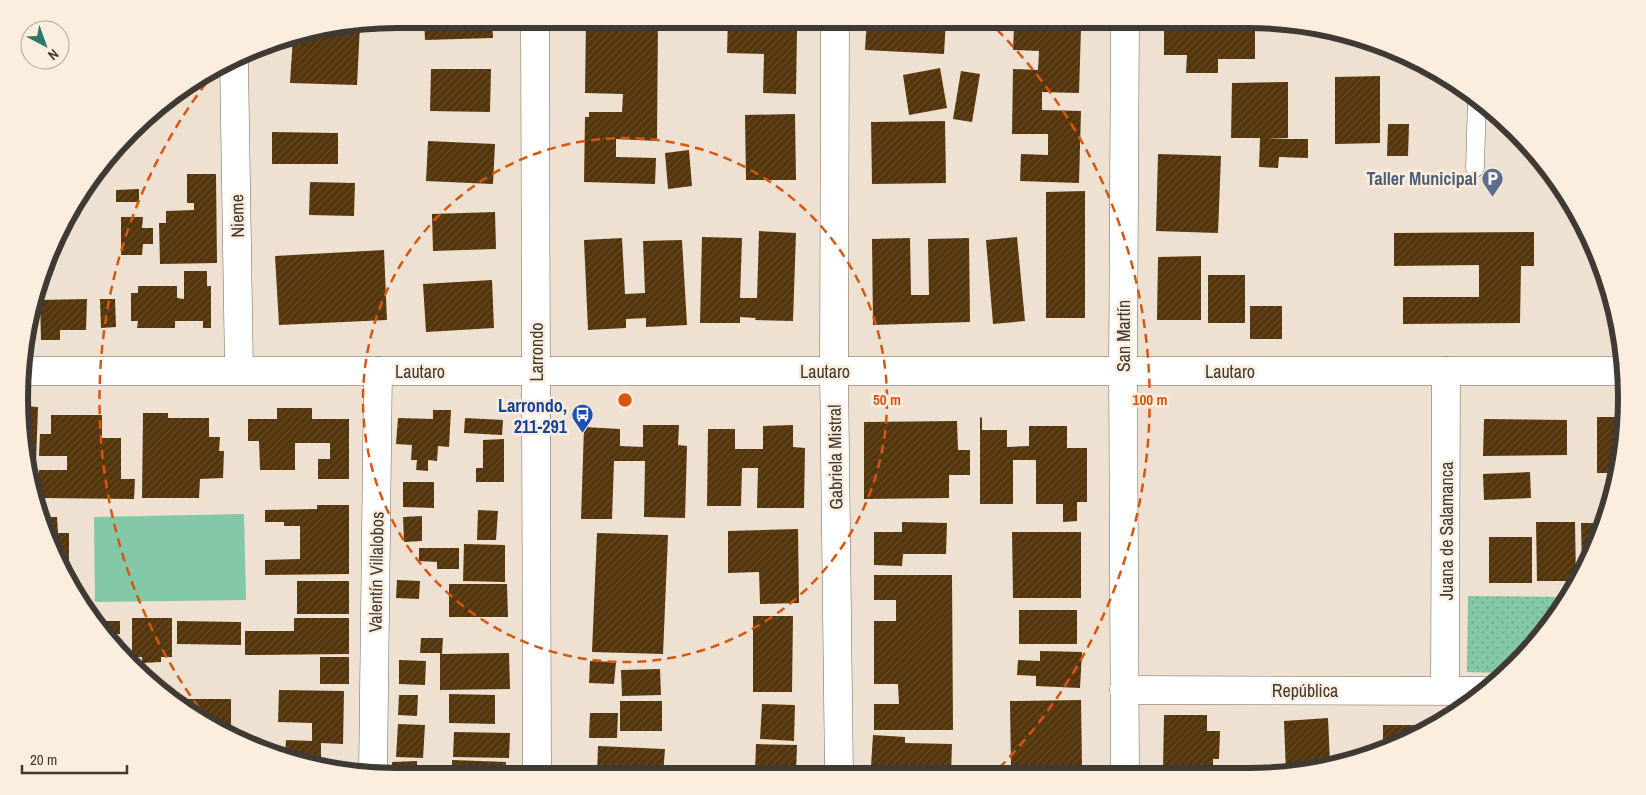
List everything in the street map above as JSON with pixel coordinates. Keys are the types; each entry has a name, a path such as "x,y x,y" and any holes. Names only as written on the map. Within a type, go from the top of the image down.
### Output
{"street":[{"name":"Larrondo","path":"536,28 536,768"},
{"name":"Gabriela Mistral","path":"835,28 834,371 839,768"},
{"name":"San Martín","path":"1125,28 1123,371 1125,768"},
{"name":"Nieme","path":"234,66 239,370"},
{"name":"Lautaro","path":"28,371 1618,371"},
{"name":"Valentín Villalobos","path":"374,767 378,371"},
{"name":"Juana de Salamanca","path":"1445,690 1446,371"},
{"name":"República","path":"1124,690 1474,691"}],"lane":[{"path":"1475,168 1477,106"}],"green space":[{"path":"244,514 246,600 95,602 94,517"},
{"path":"1468,596 1560,597 1527,641 1495,673 1467,672"}],"building":[{"path":"424,28 492,28 493,38 425,40"},
{"path":"586,28 658,28 657,141 616,139 616,157 656,158 655,184 584,182 585,117 589,117 589,112 622,112 623,94 585,93"},
{"path":"728,28 797,30 796,94 763,93 764,54 727,53"},
{"path":"866,28 945,28 944,54 865,50"},
{"path":"1014,28 1081,29 1079,93 1042,92 1042,110 1081,111 1079,183 1020,181 1021,154 1048,155 1048,134 1012,134 1013,69 1038,70 1039,51 1013,50"},
{"path":"1164,28 1255,28 1255,59 1218,59 1218,73 1186,73 1187,55 1164,55"},
{"path":"360,30 357,85 290,83 293,43"},
{"path":"940,68 947,108 909,115 903,75"},
{"path":"431,69 491,69 490,112 430,111"},
{"path":"961,71 980,74 972,122 953,119"},
{"path":"1380,76 1380,143 1335,144 1335,77"},
{"path":"1288,82 1288,138 1267,139 1308,139 1308,158 1279,157 1278,168 1259,167 1260,138 1231,138 1232,83"},
{"path":"795,114 796,180 746,180 745,115"},
{"path":"945,121 946,183 872,184 871,122"},
{"path":"1388,124 1409,124 1408,156 1387,156"},
{"path":"272,132 338,133 338,164 272,164"},
{"path":"428,141 495,144 493,184 426,181"},
{"path":"689,150 692,186 668,189 665,153"},
{"path":"1158,154 1221,156 1218,233 1156,231"},
{"path":"187,174 216,174 217,263 160,264 159,223 166,223 166,211 194,210 194,203 187,203"},
{"path":"310,182 355,183 354,216 309,215"},
{"path":"139,189 139,202 116,202 116,190"},
{"path":"1085,191 1085,318 1046,318 1046,192"},
{"path":"495,212 496,249 433,251 432,214"},
{"path":"121,217 143,217 142,228 153,228 153,244 143,244 142,255 121,255"},
{"path":"759,231 796,233 793,321 755,320 756,318 740,317 740,323 700,323 702,237 742,238 740,298 757,298"},
{"path":"1534,232 1534,266 1521,266 1520,323 1403,324 1403,297 1479,297 1479,265 1394,266 1394,233"},
{"path":"1017,237 1025,321 993,324 986,240"},
{"path":"622,238 625,294 645,293 643,241 682,240 687,325 646,327 646,318 626,319 626,328 588,330 584,240"},
{"path":"910,238 911,295 929,295 928,239 969,238 970,322 873,325 872,239"},
{"path":"384,250 387,320 279,325 275,256"},
{"path":"1201,256 1201,320 1157,320 1158,257"},
{"path":"184,271 207,271 207,286 211,286 211,328 203,328 203,321 175,321 175,328 137,328 138,321 131,321 131,293 138,293 138,286 177,286 177,298 184,299"},
{"path":"1208,275 1245,275 1245,323 1208,323"},
{"path":"492,280 494,328 426,332 423,284"},
{"path":"87,299 86,330 60,330 60,340 41,340 41,300"},
{"path":"100,299 115,299 116,327 101,328"},
{"path":"1250,306 1282,306 1282,339 1250,339"},
{"path":"28,406 38,407 36,473 28,422"},
{"path":"277,408 312,408 312,419 349,419 349,479 318,479 318,459 330,459 330,443 295,443 295,470 260,470 259,441 248,441 248,419 277,419"},
{"path":"433,410 451,410 449,447 438,446 437,461 428,460 428,471 416,470 417,460 411,460 412,445 396,444 398,418 433,419"},
{"path":"143,413 168,413 168,418 209,418 209,437 220,437 219,451 224,451 223,478 200,479 199,498 142,498"},
{"path":"51,415 102,415 102,438 121,438 121,479 135,479 134,499 42,498 39,488 39,470 67,470 67,456 39,456 40,434 51,434"},
{"path":"980,417 982,418 982,430 1007,430 1007,447 1029,446 1029,426 1067,426 1067,448 1087,448 1087,502 1077,502 1077,521 1063,522 1063,504 1036,504 1036,460 1013,460 1013,504 980,504"},
{"path":"1597,417 1618,417 1610,473 1597,473"},
{"path":"465,418 503,420 502,435 464,433"},
{"path":"1484,419 1567,420 1567,455 1483,456"},
{"path":"957,421 958,450 970,450 970,475 949,475 949,498 864,499 864,422"},
{"path":"643,425 679,425 678,445 687,446 685,518 644,517 645,461 614,461 612,519 581,519 584,427 620,429 620,446 643,447"},
{"path":"793,425 793,447 805,448 804,508 757,508 758,468 742,468 741,506 707,506 708,429 735,429 735,449 763,449 763,426"},
{"path":"504,439 504,482 476,482 476,468 483,468 483,440"},
{"path":"1530,472 1531,498 1484,500 1483,474"},
{"path":"403,482 434,482 434,508 403,507"},
{"path":"317,505 349,505 349,574 265,575 265,560 300,559 300,526 284,526 284,522 265,522 265,510 317,509"},
{"path":"478,510 498,511 496,540 477,540"},
{"path":"422,516 422,541 404,542 403,517"},
{"path":"47,517 57,517 58,533 69,533 69,567"},
{"path":"902,522 947,523 946,554 903,554 902,566 874,565 874,532 902,532"},
{"path":"1536,522 1575,522 1576,569 1570,581 1537,581"},
{"path":"1581,523 1596,523 1590,539 1582,557"},
{"path":"798,529 799,603 760,604 759,572 728,573 728,531"},
{"path":"1012,532 1081,532 1081,598 1013,598"},
{"path":"597,533 668,535 663,654 592,652"},
{"path":"1489,537 1532,537 1532,583 1489,583"},
{"path":"464,544 505,545 505,582 463,581"},
{"path":"419,548 459,548 459,569 437,569 437,562 419,561"},
{"path":"874,575 952,575 953,730 874,730 874,704 899,704 898,684 874,684 874,621 896,621 896,600 874,600"},
{"path":"397,580 420,581 419,599 396,598"},
{"path":"297,581 349,581 349,614 297,614"},
{"path":"449,584 507,584 508,617 449,617"},
{"path":"1019,610 1077,610 1077,644 1019,644"},
{"path":"753,616 793,616 792,692 753,692"},
{"path":"132,618 172,618 172,657 161,657 161,662 142,663 142,657 134,657 132,655"},
{"path":"294,618 349,618 349,654 245,655 245,631 294,631"},
{"path":"103,621 120,621 120,634 113,634"},
{"path":"177,621 241,622 241,645 177,644"},
{"path":"421,638 443,638 442,654 509,653 510,689 440,690 440,653 420,653"},
{"path":"1040,651 1082,652 1080,688 1036,686 1036,676 1017,675 1018,660 1040,661"},
{"path":"320,657 349,657 349,684 320,684"},
{"path":"399,660 426,661 425,685 399,684"},
{"path":"590,661 616,662 614,684 589,683"},
{"path":"660,669 661,695 622,696 621,670"},
{"path":"279,690 344,691 343,744 321,743 321,759 285,750 286,740 312,741 312,723 278,722"},
{"path":"449,694 495,695 495,724 449,723"},
{"path":"399,695 418,695 417,716 398,715"},
{"path":"183,699 231,699 231,728 212,718"},
{"path":"1081,700 1082,768 1011,768 1010,701"},
{"path":"620,701 662,701 662,731 620,731"},
{"path":"762,704 795,705 794,741 760,739"},
{"path":"590,713 618,713 617,738 589,738"},
{"path":"1164,715 1207,715 1207,731 1220,731 1219,759 1213,759 1213,768 1163,768"},
{"path":"1328,718 1330,758 1286,765 1284,721"},
{"path":"398,724 425,725 423,758 396,757"},
{"path":"1383,725 1420,725 1390,739 1383,742"},
{"path":"454,732 510,733 509,758 453,757"},
{"path":"873,735 905,737 905,743 952,744 951,768 871,766"},
{"path":"756,744 797,745 796,768 755,768"},
{"path":"598,746 665,749 664,768 597,768"},
{"path":"452,760 506,762 506,768 452,768"},
{"path":"417,761 417,768 392,768 392,762"},
{"path":"420,766 441,767 441,768 420,768"}],"place":[{"name":"Taller Municipal","path":"1493,197"},
{"name":"Larrondo, 211-291","path":"583,434"}]}
